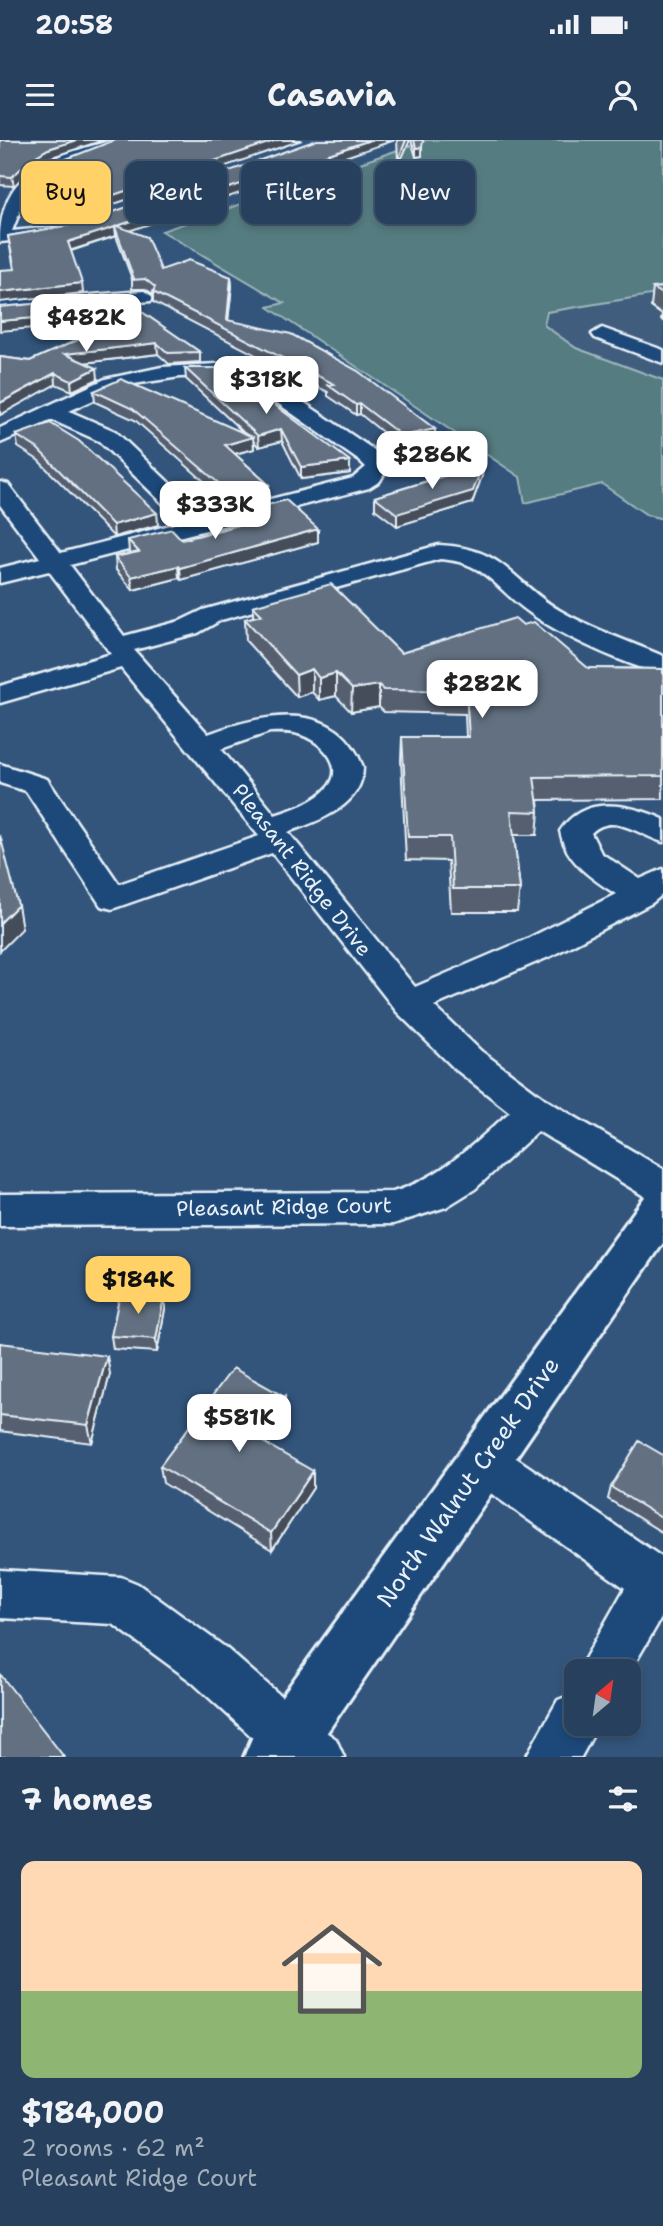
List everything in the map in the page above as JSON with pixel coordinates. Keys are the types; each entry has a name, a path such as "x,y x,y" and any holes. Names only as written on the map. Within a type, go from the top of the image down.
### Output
{"main road":[{"name":"North Walnut Creek Drive","path":"294,1750 481,1460 663,1207"}],"street":[{"path":"62,140 96,150"},
{"path":"76,226 36,235 0,237 22,186 32,176 55,164 129,140"},
{"path":"0,308 145,297"},
{"path":"602,334 663,357"},
{"path":"0,436 95,390 130,378 232,369 249,374 369,457 377,467 372,476 361,483 0,576"},
{"path":"50,411 107,436 199,524"},
{"name":"Pleasant Ridge Drive","path":"0,489 122,652 204,746 408,1003 468,1060 535,1111 663,1188"},
{"path":"0,695 189,627 212,615 439,552 461,551 482,557 551,616 663,666"},
{"path":"0,774 37,785 112,898 273,834 329,803 343,790 349,772 346,756 337,742 320,732 270,724 204,746"},
{"path":"652,887 585,856 576,843 575,831 583,821 596,814 617,813 643,821 663,832"},
{"path":"408,1003 568,933 652,887"},
{"name":"Pleasant Ridge Court","path":"0,1210 393,1208 432,1196 461,1178 535,1111"},
{"path":"481,1460 660,1584 611,1659"},
{"path":"0,1594 121,1601 209,1665 294,1750"},
{"path":"552,1757 565,1736"}],"shaded area":[{"path":"663,293 663,380 576,348 544,325 546,312"}],"green space":[{"path":"427,140 663,140 663,293 547,312 544,325 576,348 663,380 663,519 647,515 602,484 525,503 520,477 268,307 284,303 162,231 182,224 227,224 227,209 241,204 241,224 361,224 361,163"}],"building":[{"path":"0,140 77,140 48,149 29,161 21,161 21,168 12,177 0,176"},
{"path":"115,140 277,140 215,161 125,161 125,191 111,196 111,161 61,161"},
{"path":"317,140 370,140 308,161 258,161"},
{"path":"397,140 406,140 398,160"},
{"path":"414,140 423,140 422,147 416,148"},
{"path":"241,167 241,184 227,189 227,172"},
{"path":"125,208 125,223 117,226 147,237 161,270 189,260 231,277 227,320 291,334 358,371 435,429 402,436 360,404 356,405 328,385 334,384 153,292 155,287 145,279 131,280 134,279 115,227 68,242 82,283 0,292 0,270 15,269 8,236 76,224 111,224 111,213"},
{"path":"663,287 663,295 653,288"},
{"path":"87,299 91,313 0,321 0,307"},
{"path":"142,312 200,352 168,353 157,343 65,354 97,368 71,381 55,373 0,403 0,357 30,361"},
{"path":"185,368 225,368 350,461 301,467 281,429 258,436"},
{"path":"121,379 253,437 225,445 269,485 231,494 133,409 94,391"},
{"path":"50,423 79,441 157,513 113,525 37,448 16,435"},
{"path":"483,464 473,491 397,514 375,497"},
{"path":"286,500 318,529 180,568 178,566 131,577 115,557 139,552 128,540 172,529 182,540 258,520 248,510"},
{"path":"331,584 401,653 515,618 523,625 534,622 588,668 663,669 663,776 534,777 539,812 511,811 520,889 453,889 450,837 408,837 402,737 469,737 466,691 384,690 379,685 352,689 336,673 319,678 312,669 296,675 245,619 262,615 253,606"},
{"path":"0,835 18,905 0,923"},
{"path":"120,1293 164,1296 156,1339 111,1336"},
{"path":"0,1343 107,1356 88,1425 0,1415"},
{"path":"233,1368 285,1397 256,1438 313,1471 271,1533 160,1466"},
{"path":"639,1441 663,1455 663,1519 611,1487"},
{"path":"0,1674 64,1757 0,1757"}]}
